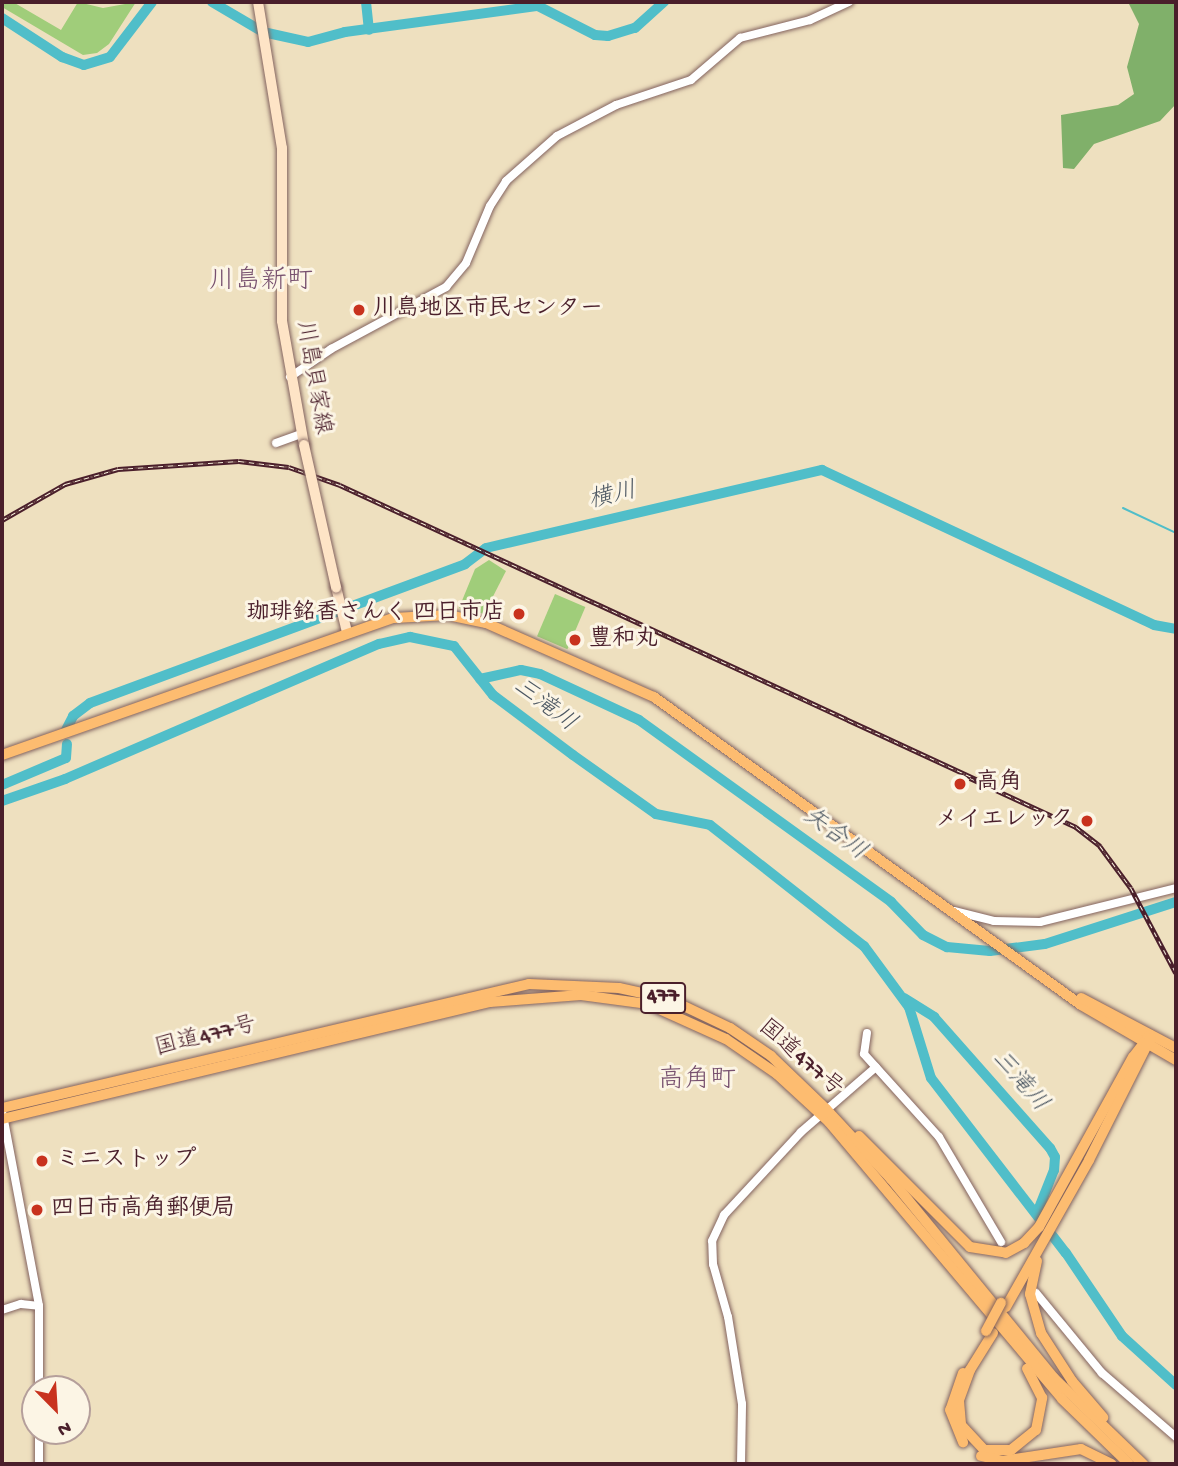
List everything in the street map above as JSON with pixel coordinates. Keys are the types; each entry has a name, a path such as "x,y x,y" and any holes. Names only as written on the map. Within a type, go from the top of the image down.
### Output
{"highway":[{"path":"2,755 347,632 394,618 448,615 486,623 617,678 709,734 970,928 1176,1060"},
{"name":"国道477号","path":"2,1113 480,993 567,984 669,999 705,1014 771,1056 827,1113 1054,1378 1144,1464"},
{"path":"1148,1041 1176,1048"},
{"name":"477","path":"827,1113 875,1148 970,1247 995,1254 1032,1251 1045,1238 1085,1156 1148,1041"},
{"name":"国道477号","path":"827,1113 980,1306 1062,1399 1129,1464"},
{"name":"477","path":"1085,1156 1058,1196 1004,1305 951,1399 952,1423 965,1444 981,1456 1002,1461 1074,1448 1095,1452 1112,1464"},
{"name":"477","path":"1032,1251 1030,1294 1041,1333 1072,1381 1144,1464"},
{"name":"477","path":"980,1306 1035,1380 1042,1398 1040,1423 1032,1437 1018,1448 996,1452 984,1450 968,1437 958,1413 970,1370 989,1332"}],"main road":[{"name":"川島貝家線","path":"258,2 282,148 281,296 290,377 347,632"}],"street":[{"path":"290,377 331,349 446,287 466,263 489,206 506,181 557,136 615,105 691,80 740,38 810,20 849,2"},
{"path":"276,443 301,434"},
{"path":"944,909 994,921 1040,922 1176,888"},
{"path":"867,1033 862,1046 876,1067 939,1137 1001,1242"},
{"path":"741,1464 743,1404 728,1317 713,1264 712,1241 724,1215 876,1067"},
{"path":"2,1113 39,1306 38,1375"},
{"path":"1036,1293 1102,1373 1176,1437"},
{"path":"2,1310 21,1304 39,1306"},
{"path":"38,1445 39,1464"}],"green space":[{"path":"2,2 13,2 61,30 78,2 103,8 136,2 109,44 97,53 83,55 2,7"},
{"path":"1128,2 1176,2 1176,104 1160,121 1094,144 1074,169 1063,168 1061,115 1118,105 1134,94 1127,67 1139,24"},
{"path":"489,560 506,571 484,614 459,608 475,569"},
{"path":"555,594 585,607 567,649 537,636"}],"waterway":[{"path":"2,18 62,57 84,65 110,57 152,2"},
{"path":"212,2 263,32 308,42 345,32 538,6 595,35 608,36 635,28 664,2"},
{"path":"366,2 369,30"},
{"name":"横川","path":"66,730 73,716 90,703 465,564 486,548 822,470 1154,625 1176,629"},
{"path":"1123,508 1176,533"},
{"name":"三滝川","path":"2,801 65,779 379,644 410,637 454,646 493,695 573,755 656,814 710,825 864,946 909,1007 931,1078 1066,1253 1122,1336 1176,1385"},
{"name":"矢合川","path":"480,679 521,670 540,674 639,720 891,902 923,935 947,947 990,951 1045,944 1176,902"},
{"name":"横川","path":"2,785 66,758 67,744"},
{"name":"三滝川","path":"904,998 934,1017 1050,1148 1055,1157 1054,1170 1037,1213"}],"railway":[{"path":"2,520 65,484 118,469 239,461 289,467 340,485 978,780"},
{"path":"970,778 1076,827 1100,846 1131,888 1176,973"}],"place":[{"name":"川島地区市民センター","path":"359,310"},
{"name":"珈琲銘香さんく 四日市店","path":"519,614"},
{"name":"豊和丸","path":"575,640"},
{"name":"高角","path":"960,784"},
{"name":"メイエレック","path":"1087,821"},
{"name":"ミニストップ","path":"42,1161"},
{"name":"四日市高角郵便局","path":"37,1210"}],"district":[{"name":"川島新町","path":"261,283"},
{"name":"高角町","path":"697,1082"}]}
